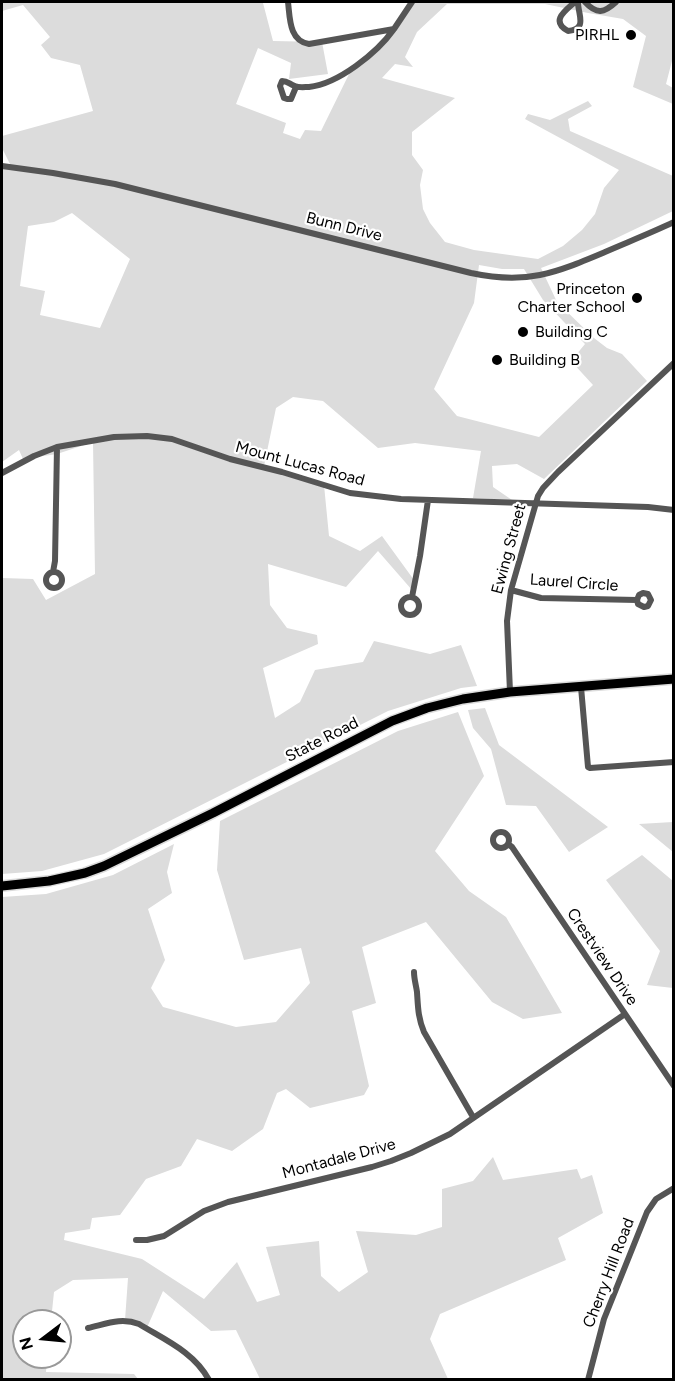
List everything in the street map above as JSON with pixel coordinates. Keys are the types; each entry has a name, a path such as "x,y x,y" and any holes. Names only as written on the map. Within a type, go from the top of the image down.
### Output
{"highway":[{"name":"State Road","path":"2,886 50,881 104,866 392,721 419,710 447,702 510,692 674,679"}],"street":[{"path":"288,2 293,32 297,39 305,43 394,29"},
{"path":"296,87 311,87 331,81 374,52 394,29 412,2"},
{"path":"577,2 581,22 575,30 568,31 562,27 560,17 577,2"},
{"path":"585,2 590,8 598,11 608,9 616,2"},
{"name":"Bunn Drive","path":"2,166 115,184 495,278 524,278 556,272 674,222"},
{"name":"Ewing Street","path":"510,692 507,621 511,590 535,504 543,488 558,472 674,363"},
{"name":"Mount Lucas Road","path":"2,473 57,447 114,437 147,436 180,442 350,494 384,498 674,510"},
{"path":"53,572 57,447"},
{"path":"412,597 428,500"},
{"name":"Laurel Circle","path":"511,590 541,598 637,600"},
{"path":"581,687 586,765 590,768 674,762"},
{"name":"Crestview Drive","path":"508,844 674,1086"},
{"path":"414,972 417,1006 424,1032 473,1118"},
{"name":"Montadale Drive","path":"136,1240 164,1236 204,1211 228,1202 391,1161 440,1139 625,1014"},
{"name":"Cherry Hill Road","path":"588,1380 610,1303 647,1212 657,1199 674,1188"},
{"path":"88,1328 119,1321 139,1324 187,1354 201,1367 209,1380"}],"shaded area":[{"path":"2,2 268,2 263,3 273,41 322,42 328,74 289,79 291,63 258,48 236,104 286,123 283,133 300,139 305,130 321,131 352,68 379,48 410,2 673,2 673,57 666,84 673,88 673,104 633,87 646,36 623,19 545,4 447,4 417,32 405,57 413,67 395,64 382,78 455,98 412,132 412,155 423,170 420,185 423,209 430,223 445,242 474,250 538,259 563,246 582,230 595,214 604,188 619,170 525,119 528,114 550,120 588,101 592,106 568,119 570,131 673,176 673,211 604,244 541,268 557,302 594,338 607,348 622,354 647,381 544,479 517,464 492,466 493,487 512,500 473,498 481,451 415,443 378,448 323,401 293,397 276,408 264,466 324,485 329,536 360,551 382,536 414,580 412,590 378,551 346,587 268,564 270,605 287,628 317,635 318,644 263,668 275,718 300,702 315,670 363,662 374,641 430,654 461,645 477,686 461,688 388,711 104,854 42,871 2,874 2,578 33,579 46,600 95,574 93,442 57,454 23,459 19,450 2,462 2,166 11,166 2,148 2,136 93,111 80,65 51,58 41,45 50,37 23,5 2,11","holes":["72,213 130,259 100,328 40,315 45,291 20,286 28,226 54,222","479,265 502,269 524,269 543,300 585,344 571,361 593,385 539,437 457,416 434,389 474,303"]},
{"path":"485,708 499,745 608,827 569,852 536,806 506,805 491,749 473,728 468,710"},
{"path":"458,712 484,776 435,851 469,891 506,917 562,1013 523,1019 492,1002 426,922 362,947 376,1003 352,1011 369,1086 364,1095 310,1108 286,1089 277,1093 263,1129 232,1151 197,1139 181,1166 146,1179 120,1215 92,1218 90,1229 65,1233 64,1240 142,1259 204,1299 237,1262 257,1302 280,1295 266,1247 319,1241 321,1276 339,1292 368,1272 356,1231 416,1235 442,1227 442,1189 473,1181 493,1157 503,1180 577,1169 581,1179 592,1175 603,1213 558,1238 566,1260 440,1314 430,1339 448,1379 260,1379 236,1330 211,1331 163,1291 146,1330 125,1320 128,1278 73,1280 54,1292 52,1309 12,1309 12,1369 134,1374 138,1379 2,1380 2,897 46,894 113,875 174,844 167,872 172,893 148,909 165,960 151,988 163,1007 236,1027 276,1022 310,983 301,948 244,960 217,870 220,821 398,731"},
{"path":"673,822 673,852 639,824"},
{"path":"642,855 673,881 673,988 647,985 660,951 606,880"}],"place":[{"name":"PIRHL","path":"631,35"},
{"name":"Princeton Charter School","path":"637,298"},
{"name":"Building C","path":"523,332"},
{"name":"Building B","path":"497,360"}]}
